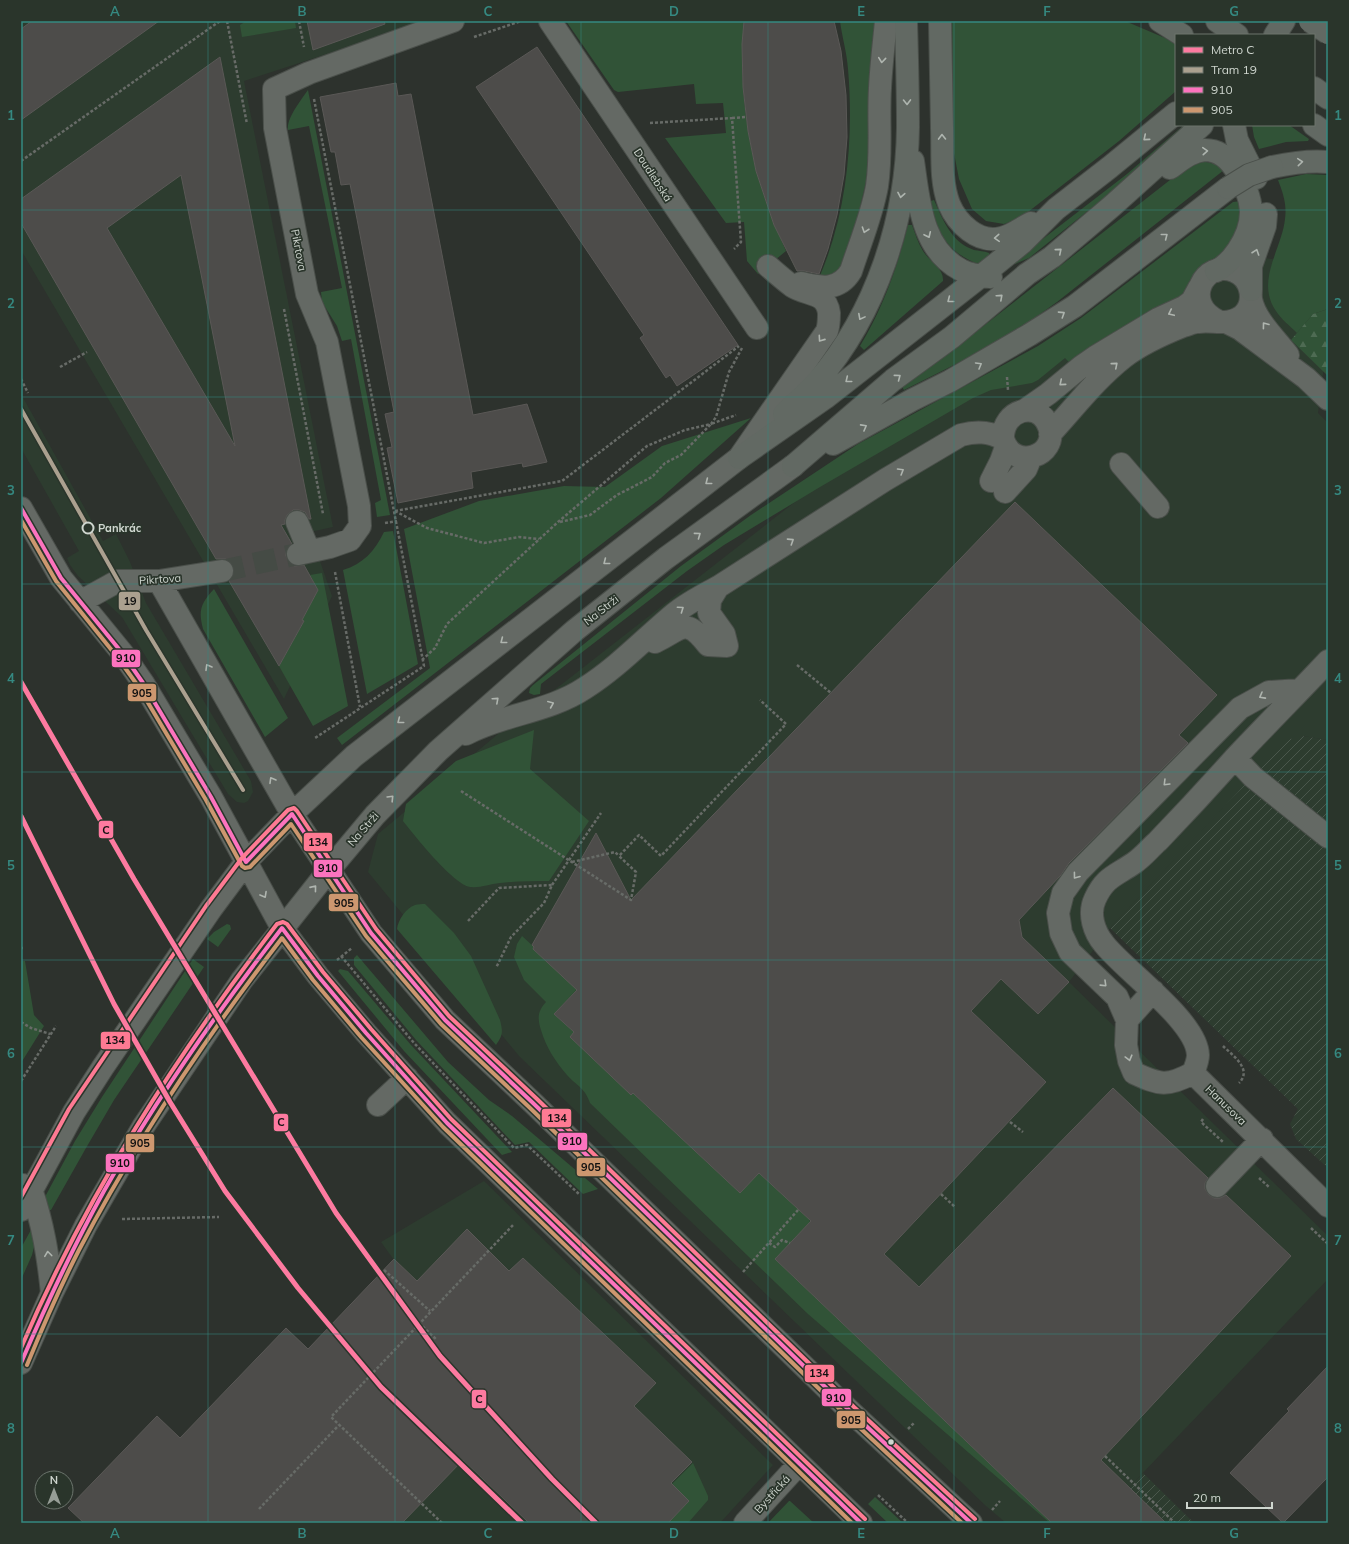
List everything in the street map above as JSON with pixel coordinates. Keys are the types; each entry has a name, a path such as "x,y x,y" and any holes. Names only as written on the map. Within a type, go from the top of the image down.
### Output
{"main road":[{"path":"739,458 816,383 842,350 863,312 882,268 896,223 904,179 908,128 906,21"},
{"path":"940,21 943,172 949,203 955,216 963,226 973,233 993,239 1008,236 1056,208 1110,167 1175,114"},
{"path":"1160,21 1180,34"},
{"path":"1217,21 1236,34"},
{"path":"1310,21 1328,33"},
{"path":"1315,89 1328,98"},
{"path":"793,466 893,380 952,337 1028,274 1052,257 1112,206 1201,126"},
{"path":"1234,126 1237,140 1262,188 1266,207 1265,226 1251,266 1251,295"},
{"path":"908,128 922,218 933,244 950,263 962,270 981,276 998,279 1017,278 1028,274"},
{"path":"1112,206 1191,154 1204,150 1213,151 1220,154 1228,159 1244,182 1251,211 1248,231 1244,240 1224,267 1216,270"},
{"path":"793,466 912,400 950,381 1029,335 1075,306 1228,188 1249,175 1272,167 1294,162 1328,162"},
{"path":"739,458 825,398 981,276 1022,243 1056,208"}],"street":[{"name":"Pikrtova","path":"312,551 350,540 360,526 359,506 327,342 308,294 276,128 274,89 408,29 454,21"},
{"name":"Doudlebská","path":"550,21 757,328"},
{"path":"21,1210 26,1186 103,1067 210,909 246,862 292,814 354,756 739,458 826,331 829,318 826,301 815,294 792,286 768,266 793,280 812,286 834,286 841,282 851,270 870,214 877,186 880,142 880,89 886,21"},
{"path":"1030,457 1026,468 998,486 1005,443 1004,425 1008,420 1018,412 1025,410 1048,394 1082,366 1096,357 1158,319 1184,307 1192,301 1203,280 1216,270 1234,270 1242,275 1248,282 1252,306 1257,315 1306,378"},
{"path":"1199,288 1198,297 1202,308 1210,317 1240,329 1306,378 1328,399"},
{"path":"1050,434 1107,372 1125,357 1162,335 1184,326 1197,322 1222,322 1235,320 1248,308 1251,295"},
{"path":"438,751 477,728 548,706 584,689 631,654 675,614 698,597 718,587 885,480 961,435 972,432 986,432 1005,443 1015,455 1030,457 1040,454 1046,448 1050,434 1049,426 1040,414 1025,410"},
{"path":"1121,464 1158,507"},
{"name":"Na Strži","path":"21,1363 52,1292 100,1201 143,1127 242,980 328,870 375,815 438,751 574,631 666,558 793,466"},
{"path":"21,508 61,578 111,638 140,678 210,797 282,928 318,976 366,1034 447,1123 861,1523"},
{"path":"297,522 312,551"},
{"name":"Pikrtova","path":"80,602 118,581 159,581 222,571"},
{"path":"159,581 292,814 328,870 371,933 445,1020 534,1103 850,1411 971,1523"},
{"path":"631,654 680,628 692,629 698,632 708,645 727,646 724,634 709,613 710,600 718,587"},
{"path":"1300,690 1269,692 1240,708 1078,872 1063,893 1058,913 1061,933 1070,952 1117,997 1127,1020 1126,1045 1129,1061 1134,1073 1156,1083 1178,1081 1193,1073 1198,1056 1193,1038 1182,1023 1153,991 1104,945 1095,932 1092,916 1094,901 1103,883 1134,863 1187,812 1234,758 1300,690 1328,661"},
{"path":"1234,758 1252,777 1328,837"},
{"path":"1127,1020 1153,991"},
{"name":"Hanusova","path":"1193,1073 1262,1139 1328,1206"},
{"path":"378,1104 407,1078"},
{"path":"1216,1186 1262,1139"},
{"path":"26,1186 40,1214 47,1250 52,1292"},
{"name":"Bystřická","path":"746,1523 799,1464"}],"path":[{"path":"21,161 220,21"},
{"path":"621,125 746,117"},
{"path":"715,267 741,242 732,118"},
{"path":"540,539 519,537 484,543 427,528 395,511 562,481 741,346 729,372 716,417 681,455 665,463 652,477 617,495 590,515 558,522"},
{"path":"60,367 87,352"},
{"path":"21,379 28,393"},
{"path":"422,660 435,648 446,624 558,522 647,446 685,430 711,424 740,414 768,416"},
{"path":"312,551 360,707"},
{"path":"797,665 831,693"},
{"path":"619,856 639,835 661,856 782,729 786,724 760,700"},
{"path":"462,792 571,862 631,900 636,872 615,852 571,862"},
{"path":"496,968 511,937 544,903 552,885 600,813"},
{"path":"468,921 499,888 552,885"},
{"path":"336,961 352,948"},
{"path":"341,956 414,1043 514,1148 527,1145 580,1195"},
{"path":"21,1022 41,1032 50,1034"},
{"path":"21,1081 56,1026"},
{"path":"1221,1044 1243,1067 1244,1075 1242,1081 1201,1122 1274,1192"},
{"path":"1010,1122 1023,1132"},
{"path":"942,1194 955,1207"},
{"path":"727,1291 798,1210"},
{"path":"122,1219 219,1217"},
{"path":"442,1523 331,1417 515,1222"},
{"path":"1306,1223 1328,1244"},
{"path":"769,1243 775,1247 782,1240 790,1243"},
{"path":"384,1270 430,1312"},
{"path":"419,1323 437,1340"},
{"path":"905,1432 915,1422"},
{"path":"259,1509 339,1425"},
{"path":"1105,1456 1175,1523"},
{"path":"878,1495 908,1523"}],"shaded area":[{"path":"21,21 428,21 244,81 333,527 310,532 332,596 284,699 21,250"},
{"path":"1199,250 1297,262 1326,350 1318,413 1328,423 1328,740 1302,736 1253,777 1110,928 1069,982 1328,1236 1328,1279 1095,1523 1006,1523 986,1506 519,1056 368,872 378,834 498,734 841,466"},
{"path":"21,394 103,541 116,534 130,562 146,603 251,781 253,792 248,801 244,803 237,802 228,794 122,617 78,576 70,565 67,558 79,551 21,448"},
{"path":"1302,736 1328,740 1328,1168 1296,1139 1290,1124 1298,1109 1110,928 1287,740"},
{"path":"484,1181 773,1465 720,1523 84,1523 70,1510 74,1510 74,1502 157,1416 180,1438 286,1328 308,1349 394,1260 381,1242"},
{"path":"1143,1473 1194,1523 1095,1523"}],"green space":[{"path":"246,21 295,21 296,28 242,37 240,25"},
{"path":"566,21 744,21 742,52 743,82 745,110 750,139 764,194 786,251 758,274 747,261 744,222 726,223 665,138 726,133 723,103 696,104 694,84 618,92 614,90"},
{"path":"840,21 878,21 869,83 871,108 870,145 866,182 857,220 844,263 837,273 827,278 819,278 829,253 836,228 842,202 849,149 850,95 847,57"},
{"path":"952,21 1125,21 1175,43 1175,92 1119,141 1019,219 1004,224 986,221 972,209 959,179 953,148"},
{"path":"308,90 390,515 377,517 375,503 381,500 351,339 342,341 337,326 322,302 321,292 342,288 309,126 288,130 289,121 292,115"},
{"path":"1183,126 1189,126 1129,178 1029,258 1015,264 1013,262 1127,174"},
{"path":"1252,126 1290,126 1309,139 1308,141 1286,142 1259,149 1254,137"},
{"path":"1202,161 1219,165 1224,170 1057,302 1026,324 968,358 904,390 902,387 940,360 1184,169"},
{"path":"1306,174 1328,175 1328,309 1313,314 1297,333 1276,311 1270,300 1268,288 1269,277 1285,219 1285,203 1278,180"},
{"path":"934,200 949,230 959,242 974,250 989,253 990,256 978,264 967,259 951,247 940,232 928,202"},
{"path":"1241,201 1243,219 1228,248 1181,297 1072,365 1065,358 1038,380 1032,383 991,390 973,398 724,545 687,571 541,684 540,694 534,695 529,693 530,688 533,685 681,566 751,515 858,444 1038,346 1081,318 1233,202"},
{"path":"908,225 912,225 921,248 939,268 943,276 943,281 864,350 860,346 876,317 888,287 899,257"},
{"path":"1328,309 1328,376 1291,340 1313,314"},
{"path":"751,418 661,498 342,745 337,738 430,668 404,529 479,501 564,486 605,487 662,446"},
{"path":"393,531 418,664 367,694 343,570 357,564 368,556 377,545 384,532"},
{"path":"322,573 348,706 313,726 279,666 304,621 302,620 318,590 310,575"},
{"path":"214,589 288,718 265,737 203,629 201,612 203,603"},
{"path":"534,730 530,769 589,821 549,881 506,882 474,887 463,884 434,858 403,821 406,804 456,761"},
{"path":"425,904 454,933 471,956 500,1020 502,1033 496,1045 397,929 401,918 409,909 415,905"},
{"path":"227,924 230,925 231,929 218,947 207,939 214,932"},
{"path":"522,936 534,947 533,949 578,988 554,1014 574,1032 632,1094 633,1093 740,1193 759,1173 809,1219 810,1222 775,1259 1052,1523 1050,1523 808,1314 590,1103 583,1090 567,1075 551,1054 545,1042 539,1018 541,1008 546,1002 524,980 514,957 517,944"},
{"path":"357,955 448,1062 489,1100 512,1116 598,1189 583,1194 529,1142 515,1145 416,1040 354,965 354,958"},
{"path":"193,959 204,967 114,1100 51,1210 49,1210 44,1200 75,1141 102,1097"},
{"path":"21,961 25,961 34,1015 44,1026 21,1063"},
{"path":"340,969 348,971 411,1045 512,1152 502,1155 404,1051 338,971"},
{"path":"32,1228 35,1243 32,1255 21,1280 21,1248"},
{"path":"693,1463 708,1496 708,1500 688,1523 668,1523 689,1501 672,1484"},
{"path":"875,1497 903,1523 888,1523 868,1504"},
{"path":"790,1501 814,1523 768,1523"}],"building":[{"path":"32,21 159,21 21,120 21,29"},
{"path":"307,21 384,21 385,24 313,50"},
{"path":"744,21 834,21 841,51 846,95 847,137 844,175 837,215 828,249 819,274 797,271 774,225 756,171 748,131 743,87 742,44"},
{"path":"537,47 738,345 677,386 670,375 666,378 640,338 644,335 476,87"},
{"path":"220,57 311,519 309,519 305,512 299,510 293,510 287,515 285,524 281,525 292,544 286,550 286,556 289,562 294,566 304,565 318,590 302,620 304,621 279,666 229,581 234,575 232,563 226,559 216,559 21,223 21,199","holes":["181,175 235,446 107,228"]},
{"path":"396,83 398,96 411,94 473,415 527,404 547,462 523,467 522,463 471,472 473,488 398,503 387,448 392,447 385,414 394,412 357,219 350,184 341,185 335,152 331,152 320,97"},
{"path":"1015,502 1217,695 1179,735 1188,743 1069,863 1061,875 1019,920 1022,937 1069,982 1038,1014 1001,979 971,1011 1046,1082 884,1254 919,1287 1113,1088 1208,1178 1205,1183 1205,1189 1209,1195 1214,1198 1220,1198 1226,1195 1291,1256 1101,1460 1166,1523 1052,1523 775,1259 811,1221 759,1173 740,1193 633,1093 631,1095 570,1037 574,1032 554,1014 577,990 533,949 534,947 532,945 596,833 631,900"},
{"path":"467,1229 509,1271 523,1258 656,1383 634,1406 692,1462 671,1483 689,1501 668,1523 529,1523 463,1460 402,1523 84,1523 70,1510 74,1510 74,1502 157,1416 180,1438 286,1328 308,1349 394,1259 417,1281"},
{"path":"1328,1366 1328,1477 1283,1523 1230,1473 1289,1411 1287,1409"}],"tunnel":[{"path":"222,571 298,554"}],"metro line":[{"name":"C","path":"21,682 134,879 336,1213 440,1356 552,1479 596,1523"},
{"name":"C","path":"21,816 114,1004 170,1102 225,1191 298,1288 381,1387 522,1523"}],"tram line":[{"name":"19","path":"21,409 146,630 243,790"}],"transit line":[{"name":"910","path":"21,508 61,578 123,654 143,683 211,797 246,862 292,814 371,933 445,1020 533,1103 850,1411 971,1523"},
{"name":"905","path":"21,520 56,581 118,658 138,686 206,800 242,866 245,868 250,867 291,824 366,936 441,1024 529,1107 846,1415 962,1523"},
{"name":"134","path":"21,1197 69,1109 206,906 242,858 288,810 294,808 376,929 449,1016 537,1099 854,1407 975,1519"},
{"name":"134","path":"21,1348 75,1235 104,1181 136,1128 168,1076 203,1025 277,924 283,922 287,924 323,972 371,1029 451,1119 865,1519"},
{"name":"910","path":"21,1363 71,1255 104,1191 124,1157 188,1056 282,928 318,976 366,1033 447,1123 861,1523"},
{"name":"905","path":"27,1365 72,1264 124,1168 226,1013 282,938 313,980 361,1037 443,1127 852,1523"}],"place":[{"name":"Pankrác","path":"88,528"}]}
